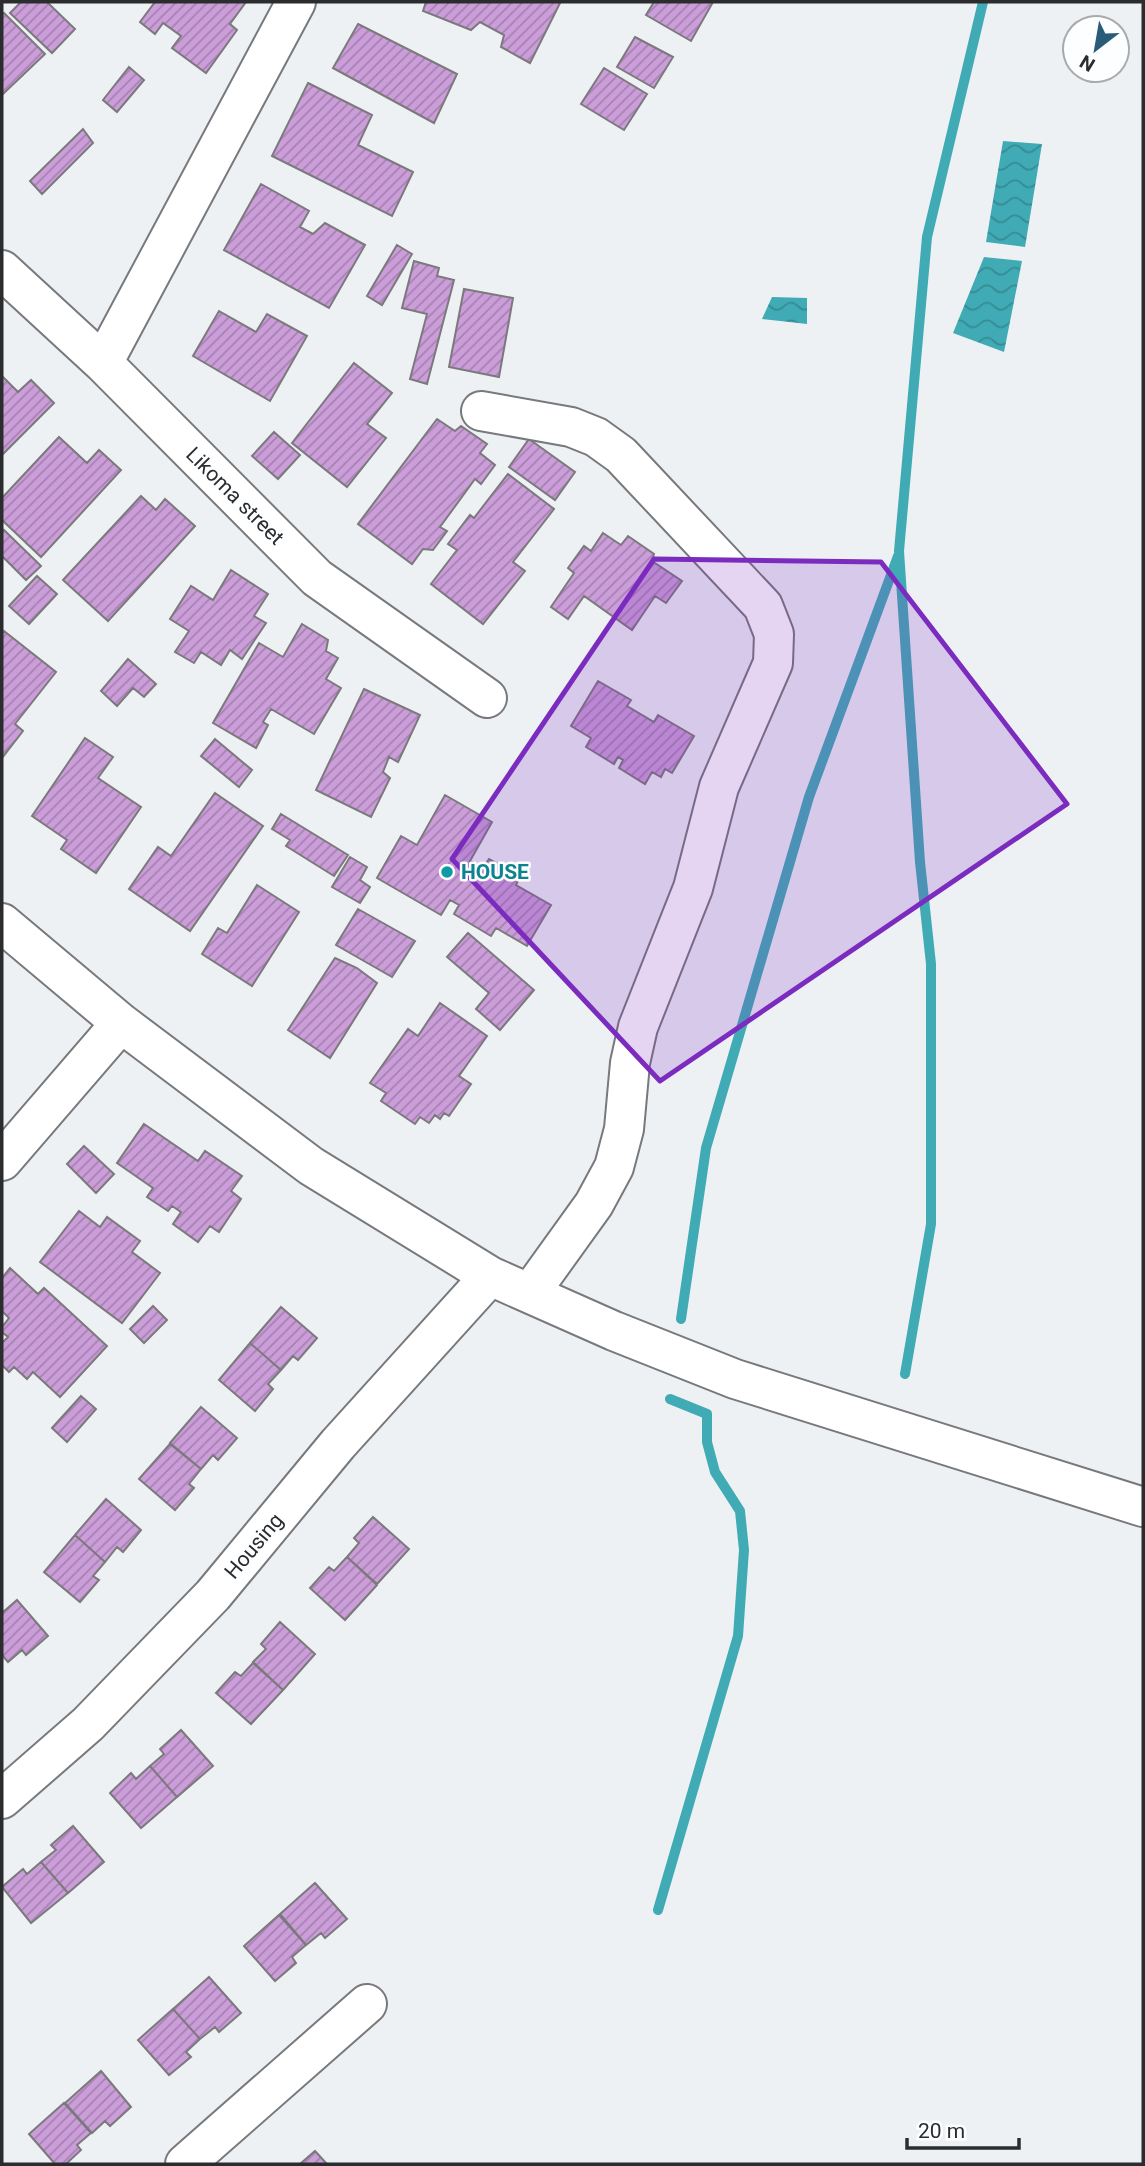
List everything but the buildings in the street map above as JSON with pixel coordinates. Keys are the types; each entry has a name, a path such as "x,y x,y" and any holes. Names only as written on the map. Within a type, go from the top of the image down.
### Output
{"street":[{"path":"103,363 296,2"},
{"name":"Likoma street","path":"2,270 103,363 317,578 488,698"},
{"path":"481,411 571,427 596,437 621,455 763,606 774,634 773,663 719,787 693,888 638,1027 630,1063 624,1129 614,1167 594,1204 530,1293"},
{"path":"2,923 121,1023 311,1166 490,1276 614,1331 735,1379 1143,1507"},
{"path":"2,1161 121,1023"},
{"name":"Housing","path":"2,1800 88,1724 213,1595 338,1444 490,1276"},
{"path":"185,2164 367,2004"}],"highlighted area":[{"path":"654,559 881,562 1067,804 660,1081 452,859"}],"water":[{"path":"1003,141 1042,144 1025,247 986,242"},
{"path":"984,257 1022,261 1004,352 953,333"},
{"path":"772,297 807,298 807,324 762,319"}],"waterway":[{"path":"905,1374 931,1224 931,964 920,862 899,551 927,237 983,2"},
{"path":"681,1319 706,1148 809,797 898,556"},
{"path":"658,1910 738,1636 744,1550 740,1511 715,1472 707,1442 707,1414 670,1399"}],"place":[{"name":"HOUSE","path":"447,872"}]}
